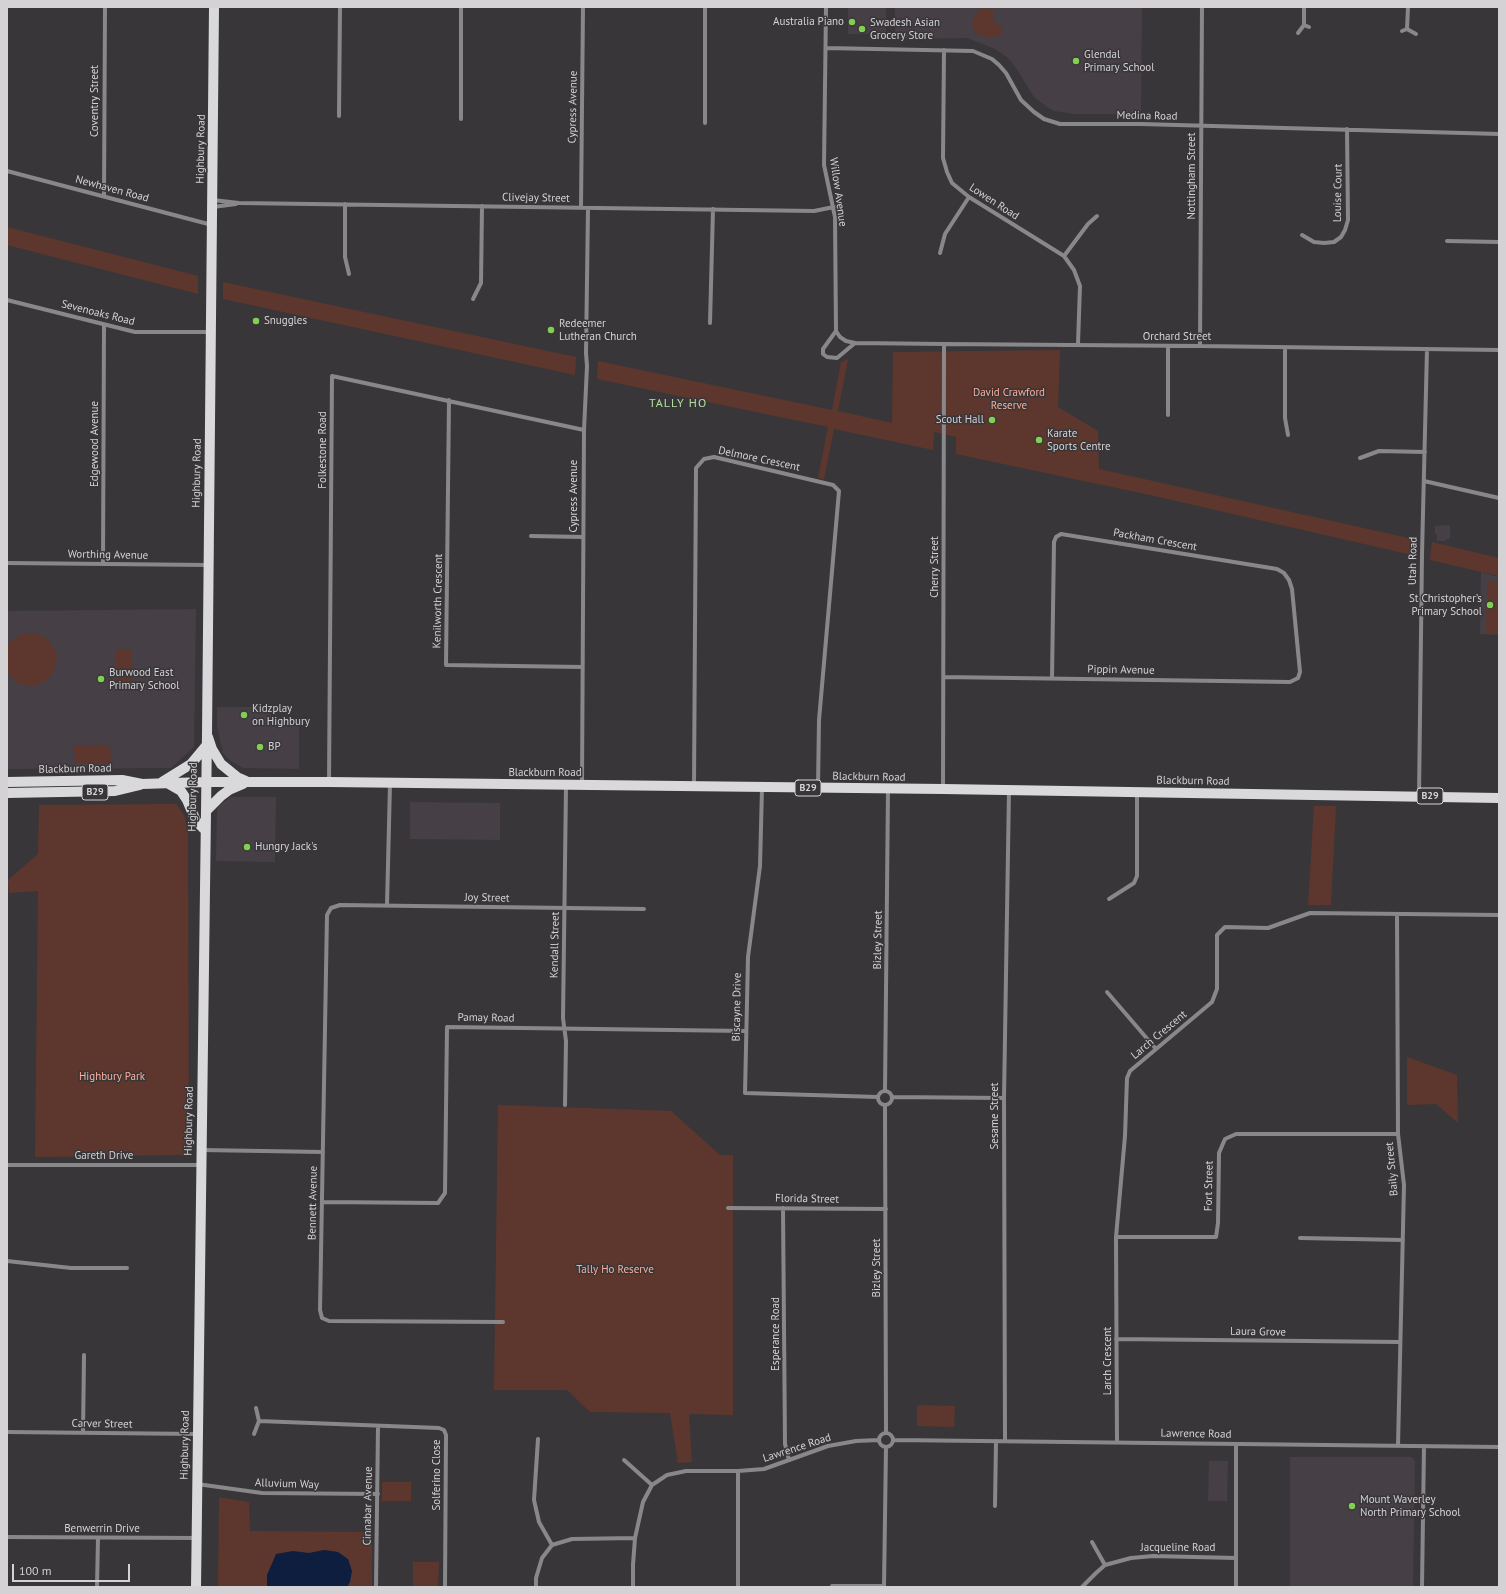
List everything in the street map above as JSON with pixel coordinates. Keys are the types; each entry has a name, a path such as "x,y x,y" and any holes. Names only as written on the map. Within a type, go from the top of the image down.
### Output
{"main road":[{"name":"Highbury Road","path":"196,1587 207,734 214,7"},
{"path":"207,734 212,749 221,764 238,777 252,781"},
{"path":"163,783 191,764 206,746"},
{"name":"Blackburn Road","path":"7,782 122,780 142,784"},
{"name":"Blackburn Road","path":"7,793 115,791 142,784 252,781 566,786 943,789 1499,798"},
{"path":"206,811 229,790 252,781"},
{"path":"163,783 181,791 196,820 205,830"}],"street":[{"name":"Coventry Street","path":"104,196 105,7"},
{"path":"339,116 340,7"},
{"path":"461,7 461,118"},
{"name":"Cypress Avenue","path":"581,208 583,7"},
{"path":"705,7 705,123"},
{"name":"Willow Avenue","path":"826,7 824,165 834,207 835,218 836,331"},
{"name":"Nottingham Street","path":"1200,346 1202,7"},
{"path":"1298,33 1304,25 1304,7"},
{"path":"1407,29 1408,7"},
{"path":"1304,25 1309,27"},
{"path":"1402,31 1407,29"},
{"path":"1407,29 1416,34"},
{"name":"Medina Road","path":"826,48 973,51 992,59 1006,74 1021,100 1034,112 1044,119 1060,124 1347,129 1499,134"},
{"name":"Lowen Road","path":"944,50 943,158 952,183 969,197 1064,256 1074,270 1080,286 1078,344"},
{"name":"Louise Court","path":"1302,235 1314,242 1334,242 1341,237 1345,230 1348,220 1347,129"},
{"name":"Newhaven Road","path":"7,171 212,225"},
{"path":"940,253 946,234 969,197"},
{"name":"Clivejay Street","path":"212,203 239,203"},
{"name":"Clivejay Street","path":"212,203 814,211 834,207"},
{"path":"345,204 345,256 349,274"},
{"path":"473,299 481,283 482,206"},
{"name":"Cypress Avenue","path":"582,785 584,430 587,366 588,208"},
{"path":"710,323 713,209"},
{"path":"1064,256 1088,224 1098,216"},
{"path":"1447,240 1499,242"},
{"name":"Sevenoaks Road","path":"7,300 121,329 141,332 210,332"},
{"name":"Edgewood Avenue","path":"103,564 104,325"},
{"path":"836,331 823,349 826,357 837,358 855,343"},
{"name":"Orchard Street","path":"836,331 840,337 846,341 855,343 1078,344 1499,350"},
{"name":"Cherry Street","path":"943,789 944,344"},
{"path":"1168,346 1168,415"},
{"path":"1285,348 1285,418 1288,435"},
{"name":"Utah Road","path":"1419,796 1427,349"},
{"name":"Folkestone Road","path":"329,782 332,376 584,430"},
{"name":"Kenilworth Crescent","path":"449,400 446,665 582,667"},
{"path":"1360,458 1379,451 1424,452"},
{"name":"Delmore Crescent","path":"694,787 696,468 704,459 714,458 833,485 839,491 820,720 818,788"},
{"path":"1424,481 1499,498"},
{"name":"Packham Crescent","path":"1052,678 1054,542 1056,537 1062,534 1277,570 1284,573 1289,580 1292,589 1300,672 1298,678"},
{"path":"532,536 583,536"},
{"name":"Worthing Avenue","path":"7,563 208,565"},
{"name":"Pippin Avenue","path":"944,677 1290,682 1298,678"},
{"path":"387,905 390,783"},
{"name":"Kendall Street","path":"565,1105 566,1041 563,1018 566,786"},
{"name":"Biscayne Drive","path":"762,787 760,866 748,957 744,1093 878,1097"},
{"name":"Bizley Street","path":"885,1091 888,789"},
{"name":"Sesame Street","path":"1005,1441 1004,1098 1009,790"},
{"path":"1109,899 1134,883 1137,876 1137,792"},
{"name":"Joy Street","path":"331,908 340,905 387,905 644,909"},
{"name":"Bennett Avenue","path":"331,908 327,916 320,1310 322,1318 328,1321 503,1322"},
{"name":"Larch Crescent","path":"1117,1442 1116,1237 1125,1136 1127,1078 1130,1072 1212,1002 1217,990 1217,935 1225,927 1268,928 1310,913 1499,915"},
{"name":"Baily Street","path":"1397,914 1398,1134 1404,1185 1398,1446"},
{"path":"1107,992 1156,1049"},
{"name":"Pamay Road","path":"323,1202 438,1203 445,1193 447,1027 746,1031"},
{"path":"892,1096 890,1103 885,1104 879,1101 878,1097 880,1092 885,1091 889,1092 892,1096 1004,1098"},
{"name":"Bizley Street","path":"885,1104 886,1432"},
{"name":"Fort Street","path":"1116,1237 1216,1237 1218,1222 1219,1153 1225,1139 1236,1134 1398,1134"},
{"path":"201,1150 323,1152"},
{"name":"Gareth Drive","path":"7,1165 201,1165"},
{"name":"Florida Street","path":"728,1208 886,1209"},
{"name":"Esperance Road","path":"783,1208 785,1444 789,1460"},
{"path":"1300,1238 1403,1240"},
{"path":"7,1261 71,1268 127,1268"},
{"name":"Laura Grove","path":"1116,1339 1400,1342"},
{"path":"83,1433 84,1355"},
{"path":"254,1434 259,1421 256,1408"},
{"path":"259,1421 378,1426"},
{"name":"Cinnabar Avenue","path":"376,1587 378,1426"},
{"name":"Solferino Close","path":"378,1426 439,1428 444,1430 446,1435 445,1587"},
{"name":"Carver Street","path":"7,1432 197,1434"},
{"path":"886,1432 892,1435 894,1440 891,1446 886,1447 881,1445 879,1440 881,1434 886,1432"},
{"path":"538,1438 534,1500 539,1522 552,1545"},
{"name":"Lawrence Road","path":"652,1484 667,1475 686,1471 738,1471 764,1469 828,1446 856,1441 879,1440"},
{"name":"Lawrence Road","path":"894,1440 1499,1447"},
{"path":"995,1506 996,1442"},
{"path":"1236,1444 1236,1587"},
{"path":"1422,1587 1424,1446"},
{"path":"832,1586 884,1586 886,1447"},
{"path":"624,1460 652,1484 643,1502 635,1538 633,1587"},
{"path":"738,1471 738,1587"},
{"name":"Alluvium Way","path":"197,1484 262,1494 378,1494"},
{"name":"Benwerrin Drive","path":"7,1537 196,1538"},
{"path":"97,1587 98,1538"},
{"path":"536,1587 536,1578 542,1558 552,1545 572,1539 635,1538"},
{"path":"1092,1542 1105,1566"},
{"name":"Jacqueline Road","path":"1082,1587 1105,1566 1124,1559 1141,1556 1236,1558"}],"shaded area":[{"path":"848,7 886,7 886,34 848,34"},
{"name":"Glendal Primary School","path":"895,7 1142,7 1141,114 1073,114 1054,111 1034,97 1014,65 1008,58 995,49 967,38 895,39"},
{"path":"1450,525 1450,539 1446,539 1446,541 1437,541 1435,526"},
{"name":"St Christopher’s Primary School","path":"1481,572 1499,577 1499,635 1480,634"},
{"name":"Burwood East Primary School","path":"196,609 194,747 171,768 7,769 7,611"},
{"name":"BP","path":"217,707 268,707 274,724 299,723 299,769 243,768 231,761 223,753 217,725"},
{"path":"231,797 276,797 275,862 216,861 217,809"},
{"path":"410,802 500,803 500,840 410,839"},
{"name":"Mount Waverley North Primary School","path":"1290,1457 1411,1457 1415,1461 1413,1587 1290,1587"},
{"path":"1209,1461 1228,1461 1227,1501 1208,1501"}],"green space":[{"path":"982,8 994,11 993,22 1002,27 1001,36 988,37 977,34 972,26 974,15"},
{"path":"7,227 198,276 198,294 7,245"},
{"path":"223,282 576,357 575,375 223,299"},
{"name":"David Crawford Reserve","path":"1060,350 1058,407 1098,431 1099,469 1413,539 1412,555 1150,495 956,454 956,437 934,432 933,450 834,429 824,479 818,478 828,427 597,379 598,361 832,410 841,362 848,359 838,411 892,423 893,352"},
{"path":"1432,542 1499,558 1499,576 1430,560"},
{"path":"1487,581 1499,582 1499,634 1486,634"},
{"path":"24,633 34,633 43,636 50,642 55,650 57,660 54,671 47,680 37,685 26,686 16,682 7,672 7,645"},
{"path":"132,649 131,684 115,685 115,650"},
{"path":"110,745 111,763 75,763 74,746"},
{"name":"Highbury Park","path":"176,804 184,815 188,830 189,1150 184,1155 35,1157 38,891 9,893 8,880 38,854 39,805"},
{"path":"1314,806 1336,806 1331,905 1308,905"},
{"path":"1407,1057 1457,1075 1458,1123 1436,1104 1407,1105"},
{"name":"Tally Ho Reserve","path":"498,1105 671,1111 720,1155 733,1155 733,1415 689,1414 692,1462 678,1463 670,1413 590,1412 567,1390 494,1390"},
{"path":"917,1405 955,1406 954,1427 917,1426"},
{"path":"382,1482 411,1482 411,1501 382,1501"},
{"path":"219,1497 249,1502 250,1531 372,1532 372,1587 218,1587"},
{"path":"413,1562 439,1562 438,1587 413,1587"}],"water":[{"path":"324,1550 338,1552 348,1559 352,1571 350,1582 347,1587 267,1587 267,1575 276,1554 293,1551 309,1553"}],"place":[{"name":"Australia Piano","path":"852,22"},
{"name":"Swadesh Asian Grocery Store","path":"862,29"},
{"name":"Glendal Primary School","path":"1076,61"},
{"name":"Snuggles","path":"256,321"},
{"name":"Redeemer Lutheran Church","path":"551,330"},
{"name":"Scout Hall","path":"992,420"},
{"name":"Karate Sports Centre","path":"1039,440"},
{"name":"St Christopher’s Primary School","path":"1490,605"},
{"name":"Burwood East Primary School","path":"101,679"},
{"name":"Kidzplay on Highbury","path":"244,715"},
{"name":"BP","path":"260,747"},
{"name":"Hungry Jack's","path":"247,847"},
{"name":"Mount Waverley North Primary School","path":"1352,1506"}],"district":[{"name":"TALLY HO","path":"678,404"}]}
